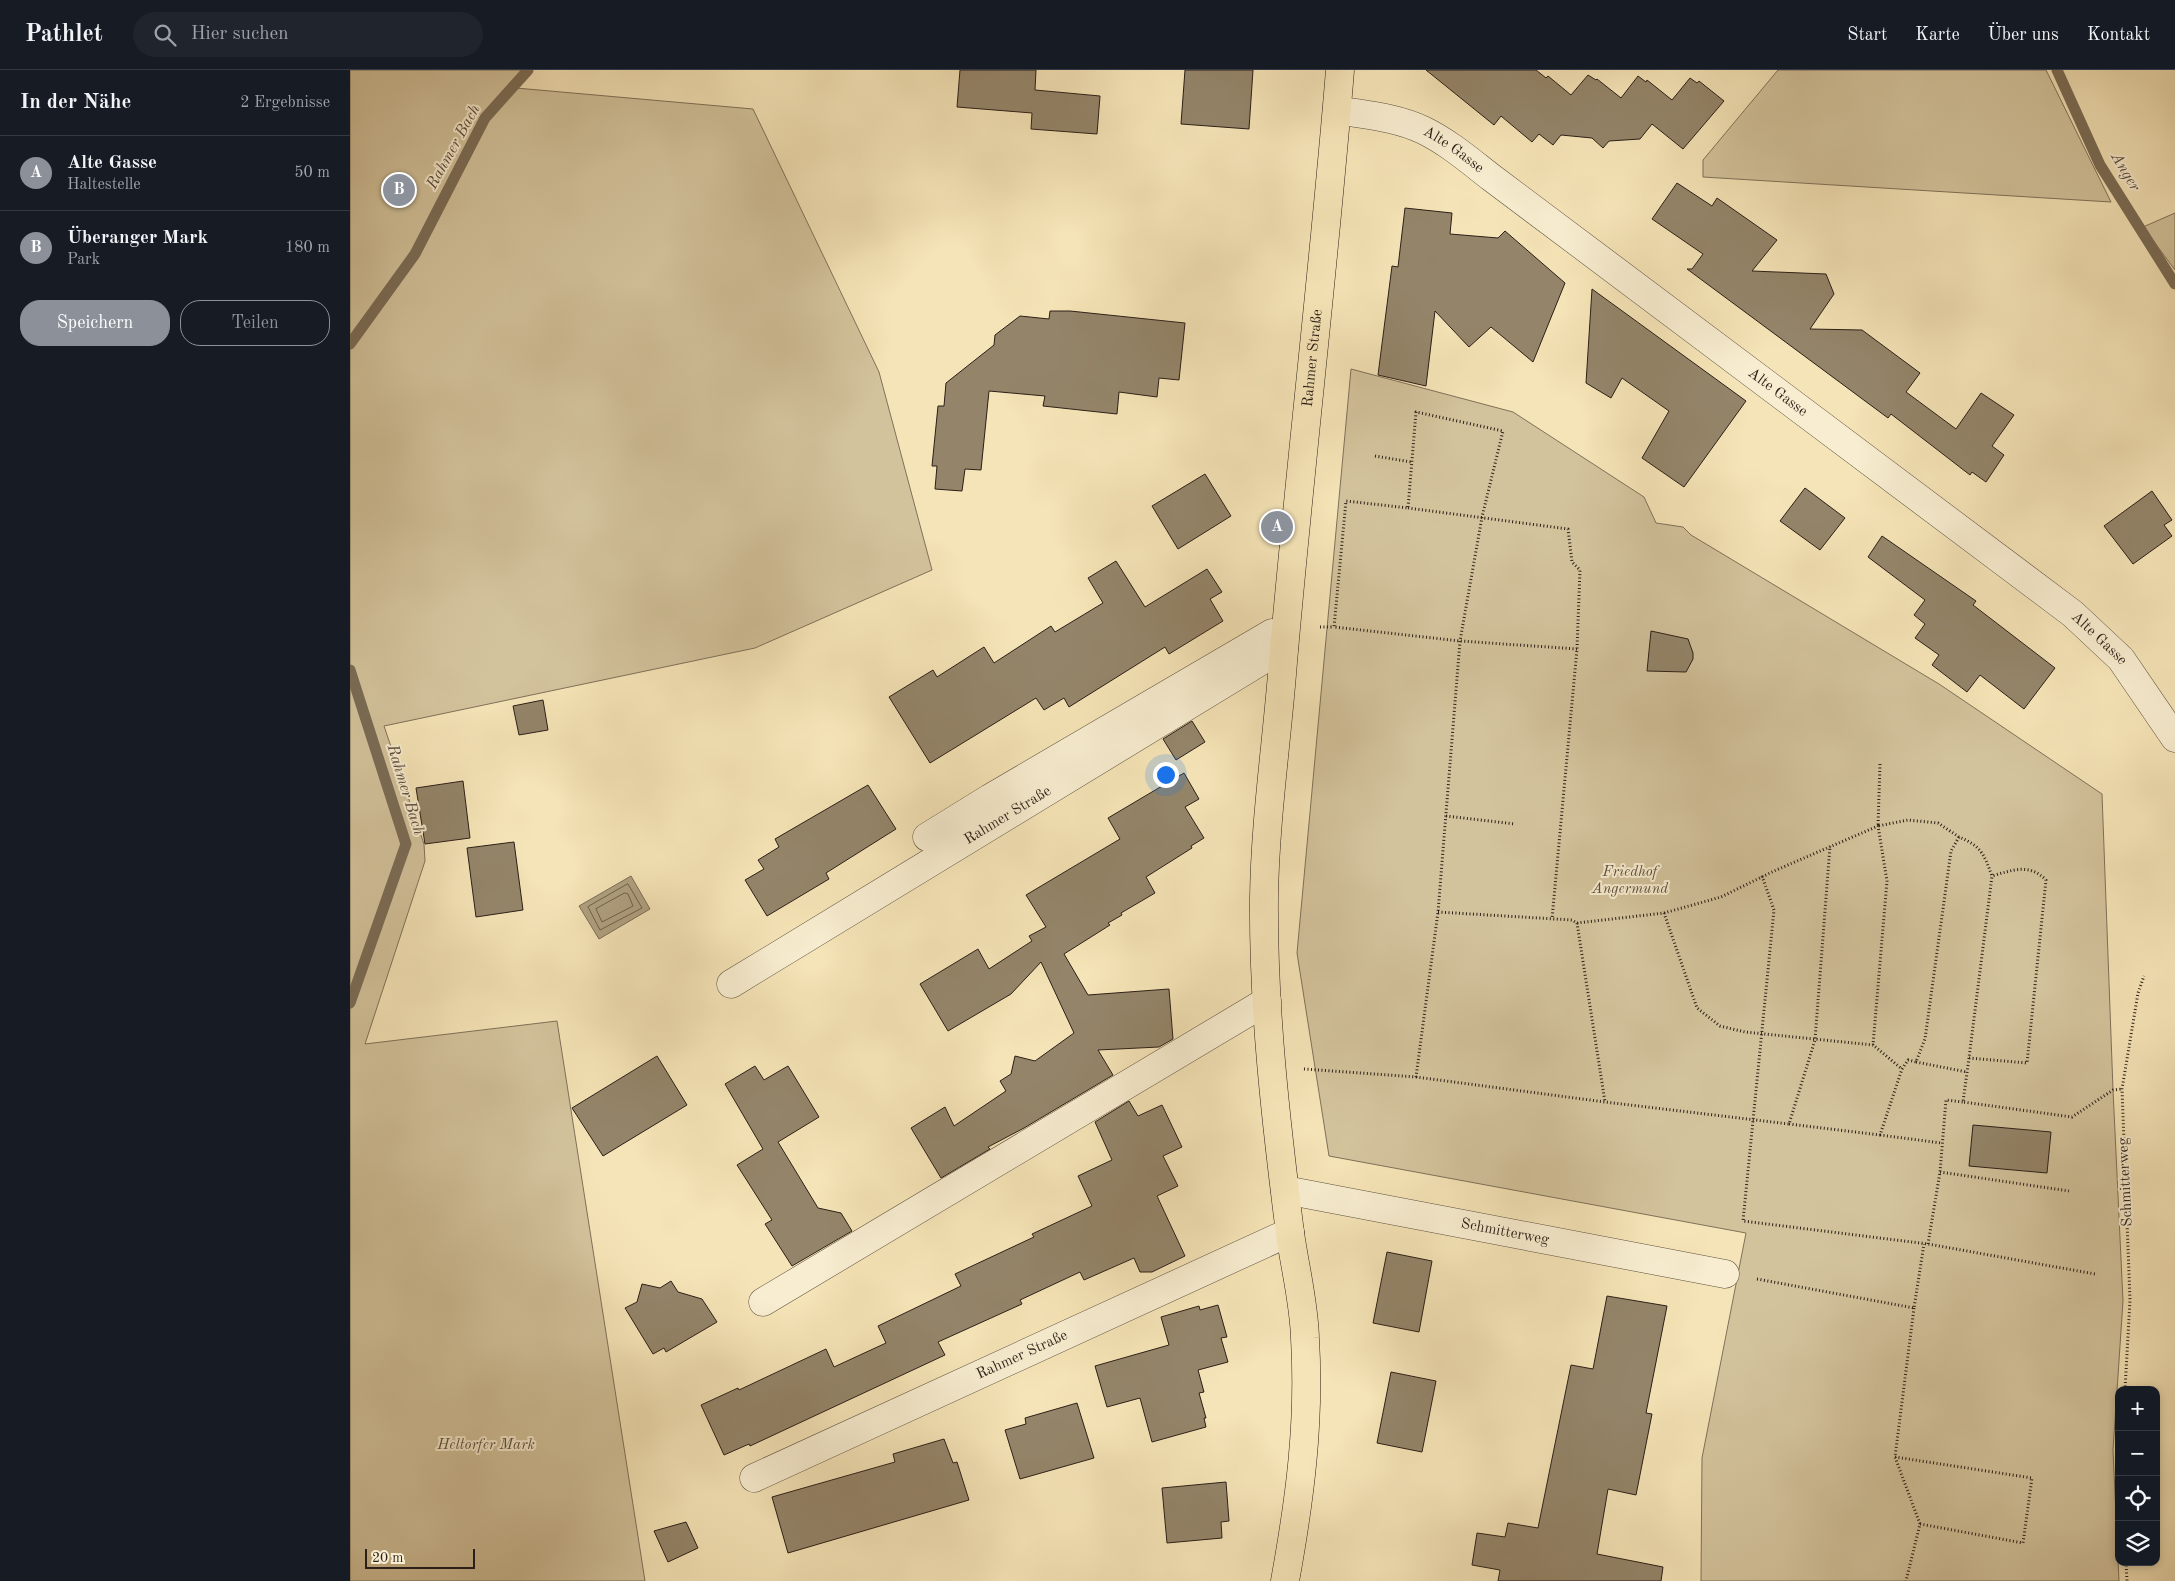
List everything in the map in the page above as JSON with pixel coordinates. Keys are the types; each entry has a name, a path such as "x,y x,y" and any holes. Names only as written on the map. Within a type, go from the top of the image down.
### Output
{"main road":[{"name":"Rahmer Straße","path":"1285,1581 1304,1461 1307,1412 1305,1334 1290,1232 1273,1070 1267,1001 1264,894 1285,636 1340,70"}],"street":[{"name":"Alte Gasse","path":"1337,110 1394,120 1422,130 1448,145 2074,614 2121,659 2175,738"},
{"path":"927,837 1006,788 1285,636"},
{"name":"Rahmer Straße","path":"731,984 1285,636"},
{"path":"763,1302 1267,1001"},
{"name":"Schmitterweg","path":"1285,1190 1725,1274"},
{"name":"Rahmer Straße","path":"754,1478 1290,1232"}],"path":[{"path":"1408,508 1416,412 1503,431 1482,517 1460,641 1438,912 1416,1077"},
{"path":"1375,456 1411,462"},
{"path":"1552,919 1577,650 1580,570 1572,562 1568,529 1346,501 1334,627 1460,641 1577,650"},
{"path":"1873,1045 1887,881 1878,826 1880,764"},
{"path":"1446,816 1515,824"},
{"path":"1438,912 1572,920 1576,923 1664,912 1721,897 1762,876 1878,826 1908,820 1938,823 1974,843 1984,854 1992,876 1962,1102"},
{"path":"1916,1062 1925,1039 1950,850 1959,836"},
{"path":"1789,1124 1815,1040 1830,846"},
{"path":"1969,1058 2027,1064 2046,880 2037,872 2025,869 1992,876"},
{"path":"1762,876 1774,910 1754,1121 1746,1183 1744,1221 1926,1244 2095,1274"},
{"path":"1664,912 1697,1008 1720,1026 1761,1034 1873,1045 1902,1069"},
{"path":"1576,923 1605,1102"},
{"name":"Schmitterweg","path":"2125,1386 2130,1300 2122,1089 2138,993 2144,976"},
{"path":"1880,1135 1902,1069 1908,1060 1967,1072"},
{"path":"1273,1070 1319,1069 1416,1077 1941,1143"},
{"path":"1906,1581 1920,1524 1895,1457 1914,1308 1940,1172 1946,1100 2072,1117 2113,1090 2122,1089"},
{"path":"1940,1172 2069,1191"},
{"path":"1725,1274 1914,1308"},
{"path":"1895,1457 2032,1478 2022,1542 1920,1524"},
{"path":"2126,1566 2127,1581"}],"green space":[{"name":"Heltorfer Mark","path":"350,70 525,70 483,118 462,158 431,230 489,120 516,88 753,109 879,372 932,570 755,648 384,726 424,844 425,861 365,1044 557,1021 645,1581 350,1581 350,350 396,286 381,297 350,341","holes":["401,817 410,845 375,941 384,896 402,844 398,830"]},
{"path":"1778,70 2046,70 2111,202 1703,177 1703,160"},
{"path":"2175,213 2175,270 2143,227"},
{"name":"Friedhof Angermund","path":"1351,369 1513,412 1644,497 1656,523 1683,527 1691,535 1939,684 2102,794 2123,1301 2117,1386 2115,1386 2113,1450 2115,1566 2118,1566 2119,1581 1701,1581 1702,1458 1746,1233 1329,1156 1297,953"}],"water":[{"path":"631,876 650,909 599,939 579,906"}],"building":[{"path":"960,70 1036,70 1035,90 1100,96 1097,134 1031,129 1032,113 957,107"},
{"path":"1185,70 1253,70 1249,129 1181,124"},
{"path":"1426,70 1536,70 1546,78 1548,76 1571,95 1588,75 1597,79 1621,98 1638,76 1646,82 1647,80 1672,100 1690,78 1697,83 1699,81 1724,101 1683,149 1652,124 1640,139 1609,141 1603,148 1592,138 1561,135 1553,145 1539,134 1532,142 1501,116 1494,125"},
{"path":"1677,183 1712,206 1717,198 1777,240 1752,271 1826,274 1834,294 1810,329 1862,330 1920,373 1906,392 1956,429 1981,393 2014,415 1992,446 2004,455 1986,482 1972,472 1970,475 1891,414 1888,418 1687,269 1692,269 1703,254 1652,219"},
{"path":"1405,208 1452,213 1450,234 1498,238 1505,231 1565,283 1533,362 1491,327 1469,347 1435,311 1426,386 1378,375 1392,266 1398,267"},
{"path":"1592,289 1746,401 1684,487 1642,458 1669,411 1622,378 1611,398 1586,383"},
{"path":"1050,311 1070,311 1185,323 1179,380 1159,378 1157,397 1119,392 1117,414 1043,406 1045,396 989,391 981,470 965,469 962,491 935,489 937,466 932,466 938,406 944,406 946,383 994,345 995,335 1020,316 1049,319"},
{"path":"1205,474 1231,516 1178,549 1152,506"},
{"path":"1805,488 1845,518 1820,550 1780,521"},
{"path":"2152,491 2172,520 2164,525 2172,536 2133,564 2104,526"},
{"path":"1882,536 1976,601 1973,605 2055,668 2024,709 1980,675 1967,692 1932,665 1939,655 1915,638 1925,624 1914,615 1925,600 1868,557"},
{"path":"1116,561 1145,607 1207,569 1222,592 1210,599 1223,621 1169,654 1165,647 1069,707 1064,698 1044,710 1036,698 930,763 889,697 933,670 937,677 984,647 994,663 1051,626 1055,632 1103,603 1088,578"},
{"path":"1651,631 1688,639 1693,659 1686,672 1647,671"},
{"path":"543,700 548,730 519,735 513,706"},
{"path":"1192,721 1205,742 1176,760 1163,739"},
{"path":"1184,773 1199,799 1185,807 1204,838 1191,846 1192,848 1146,877 1155,893 1121,913 1122,915 1108,923 1110,925 1064,954 1088,995 1169,989 1173,1039 1159,1047 1098,1050 1113,1075 1024,1128 988,1147 990,1149 941,1178 911,1128 945,1107 954,1126 1006,1091 1000,1081 1011,1074 1015,1056 1035,1061 1074,1033 1041,962 1011,994 948,1031 920,984 978,949 989,969 1032,941 1029,936 1046,927 1026,895 1120,839 1108,818"},
{"path":"463,781 470,838 425,844 416,788"},
{"path":"868,785 896,829 826,873 829,879 767,916 745,880 764,869 758,860 779,847 775,839"},
{"path":"514,842 523,910 476,917 467,848"},
{"path":"657,1056 687,1105 603,1156 572,1108"},
{"path":"755,1066 764,1080 788,1066 819,1117 778,1142 818,1208 841,1213 852,1231 792,1266 765,1224 772,1220 737,1165 763,1149 725,1084"},
{"path":"1129,1101 1138,1116 1162,1105 1182,1147 1163,1156 1178,1186 1157,1196 1185,1256 1152,1272 1140,1272 1134,1258 1084,1280 1080,1272 1020,1300 1022,1304 938,1342 945,1355 750,1446 749,1444 724,1455 701,1405 738,1388 739,1390 826,1349 834,1367 886,1343 878,1326 961,1286 955,1274 1034,1237 1032,1234 1092,1206 1078,1176 1112,1160 1095,1122"},
{"path":"1973,1125 2051,1132 2047,1173 1969,1166"},
{"path":"1387,1252 1432,1261 1419,1332 1373,1323"},
{"path":"671,1281 678,1292 702,1299 717,1322 666,1352 664,1348 653,1354 625,1308 637,1302 642,1284 660,1288"},
{"path":"1607,1296 1667,1306 1646,1413 1652,1414 1636,1495 1608,1489 1597,1554 1663,1567 1661,1581 1498,1581 1500,1570 1472,1565 1477,1533 1505,1537 1508,1523 1538,1528 1571,1365 1593,1369"},
{"path":"1218,1305 1227,1337 1221,1338 1228,1362 1198,1370 1204,1392 1199,1393 1206,1418 1204,1418 1206,1427 1152,1442 1140,1398 1107,1407 1095,1366 1169,1345 1161,1317 1199,1306 1200,1310"},
{"path":"1391,1372 1436,1381 1422,1452 1377,1443"},
{"path":"1077,1403 1094,1458 1020,1479 1005,1430 1026,1424 1025,1418"},
{"path":"944,1439 953,1463 957,1462 969,1500 788,1553 772,1497 895,1462 893,1454"},
{"path":"1226,1482 1229,1521 1221,1522 1222,1538 1167,1543 1162,1488"},
{"path":"686,1522 698,1548 668,1562 654,1531"}],"waterway":[{"name":"Rahmer Bach","path":"350,344 415,254 485,118 528,70"},
{"name":"Anger","path":"2057,70 2100,165 2175,284"},
{"name":"Rahmer Bach","path":"350,670 406,844 350,1003"}],"place":[{"name":"Überanger Mark","path":"399,190"},
{"name":"Alte Gasse","path":"1277,527"}]}
